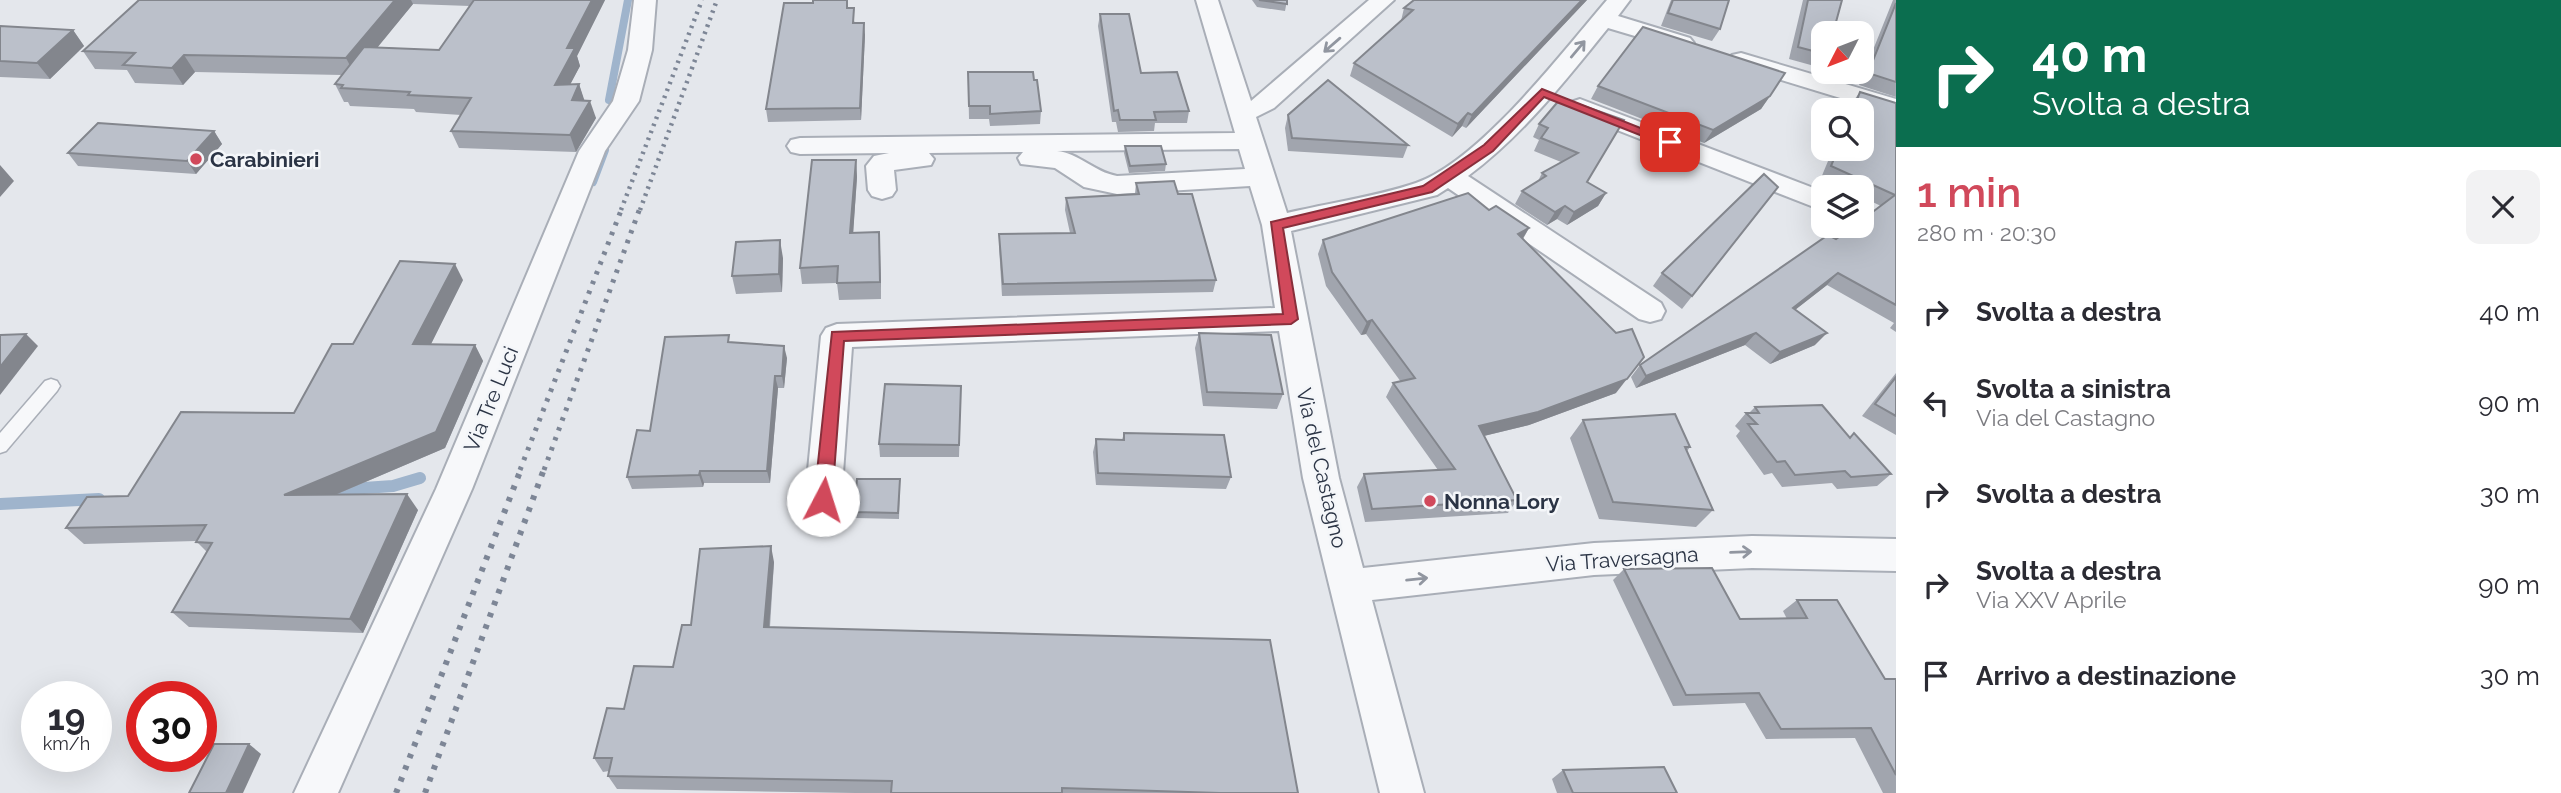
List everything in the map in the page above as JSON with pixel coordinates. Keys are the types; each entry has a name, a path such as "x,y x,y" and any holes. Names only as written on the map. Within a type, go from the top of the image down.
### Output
{"street":[{"name":"Via Tre Luci","path":"316,793 454,489 592,151 626,101 640,50 645,0"},
{"name":"Via del Castagno","path":"1207,0 1276,225 1321,478 1402,793"},
{"path":"800,146 1245,127 1254,110 1383,0"},
{"path":"1276,225 1427,189 1449,176 1488,148 1542,92 1611,10 1716,53 1896,107"},
{"path":"1542,92 1811,197"},
{"path":"881,190 880,166 889,159 1052,158 1062,160 1094,180 1117,185 1261,177"},
{"path":"1449,176 1650,311"},
{"path":"823,500 837,336 1291,319"},
{"name":"Via Traversagna","path":"1349,586 1594,559 1752,552 1896,555"}],"lane":[{"path":"0,446 51,386"}],"building":[{"path":"139,0 395,0 346,58 184,55 172,68 123,65 135,53 83,51"},
{"path":"474,0 592,0 567,48 575,48 555,85 579,84 572,100 590,101 570,135 451,131 471,98 408,95 410,92 341,88 343,85 335,84 364,47 439,50"},
{"path":"813,0 847,0 847,8 854,8 853,23 864,23 860,108 766,109 784,3 813,3"},
{"path":"1259,0 1287,0 1287,4"},
{"path":"1414,0 1582,0 1472,115 1468,113 1458,124 1354,63 1413,10 1404,8"},
{"path":"1673,0 1729,0 1720,29 1668,13"},
{"path":"1808,0 1842,0 1836,21 1811,21 1811,50 1798,47"},
{"path":"1896,3 1896,82 1874,75 1874,58"},
{"path":"1100,14 1129,14 1141,73 1177,72 1189,111 1154,112 1156,120 1120,120 1118,110 1114,111"},
{"path":"0,26 73,30 37,63 0,61"},
{"path":"1643,27 1785,73 1770,96 1713,130 1598,86"},
{"path":"968,72 1033,72 1034,80 1037,80 1041,111 990,114 990,106 969,106"},
{"path":"1328,80 1408,145 1292,138 1288,115"},
{"path":"1860,92 1896,103 1896,305 1838,273 1793,308 1827,333 1780,352 1756,333 1646,376 1640,365 1824,238 1874,238 1874,211 1895,195 1874,185 1874,175 1851,175 1831,166 1833,161 1874,161 1874,98 1858,98"},
{"path":"1561,98 1624,120 1587,182 1606,193 1574,212 1565,206 1555,212 1522,191 1546,176 1542,173 1578,153 1541,138 1548,128 1539,124"},
{"path":"98,123 214,131 187,161 68,153"},
{"path":"1125,146 1161,146 1166,164 1130,166"},
{"path":"812,160 856,160 850,233 879,232 880,282 837,283 838,266 800,268"},
{"path":"1764,174 1778,187 1692,296 1662,273"},
{"path":"1174,181 1178,194 1192,194 1216,280 1003,284 999,234 1075,233 1066,198 1139,194 1136,183"},
{"path":"1468,193 1489,210 1496,206 1529,228 1518,234 1616,333 1632,329 1644,357 1627,379 1538,412 1479,426 1517,500 1372,509 1364,474 1455,469 1393,383 1415,378 1372,320 1367,322 1332,272 1323,240"},
{"path":"780,240 779,274 732,276 736,242"},
{"path":"400,261 455,264 413,344 475,345 436,432 284,495 407,494 350,619 172,612 212,543 196,542 206,525 66,528 87,497 128,496 181,412 294,413 332,344 353,344"},
{"path":"1199,333 1271,335 1283,394 1207,392"},
{"path":"26,334 0,367 0,335"},
{"path":"729,335 728,342 784,346 782,376 775,376 767,471 700,471 699,475 627,477 637,430 650,431 665,337"},
{"path":"1896,377 1896,416 1875,404"},
{"path":"885,384 961,386 959,445 879,444"},
{"path":"1822,405 1850,438 1854,433 1891,474 1851,477 1845,471 1795,475 1785,461 1777,462 1748,424 1757,424 1746,413 1759,413 1755,407"},
{"path":"1675,414 1690,447 1685,447 1713,510 1613,502 1583,420"},
{"path":"1124,433 1224,435 1231,477 1098,473 1096,439 1124,440"},
{"path":"857,479 900,479 898,513 854,512"},
{"path":"771,546 764,627 1270,640 1298,793 1062,788 1062,793 891,793 892,781 608,776 612,758 594,758 607,708 624,709 634,666 673,667 682,625 691,625 700,549"},
{"path":"1712,568 1740,619 1807,618 1797,600 1837,600 1885,679 1896,679 1896,775 1871,728 1781,729 1759,693 1686,695 1624,569"},
{"path":"217,744 249,744 226,793 189,793 200,772 217,772"},
{"path":"1664,767 1677,793 1573,793 1563,770"}],"waterway":[{"path":"609,100 628,0"},
{"path":"593,182 605,150"},
{"path":"335,490 393,486 420,478"},
{"path":"0,504 99,499"}],"railway":[{"path":"621,210 702,0"},
{"path":"640,210 717,0"},
{"path":"520,470 622,208"},
{"path":"544,470 640,208"},
{"path":"396,793 521,469"},
{"path":"425,793 544,469"}],"place":[{"name":"Carabinieri","path":"196,159"},
{"name":"Nonna Lory","path":"1430,501"}],"route":[{"path":"823,500 837,336 1291,319 1276,225 1427,189 1488,148 1542,92 1670,142"}]}
